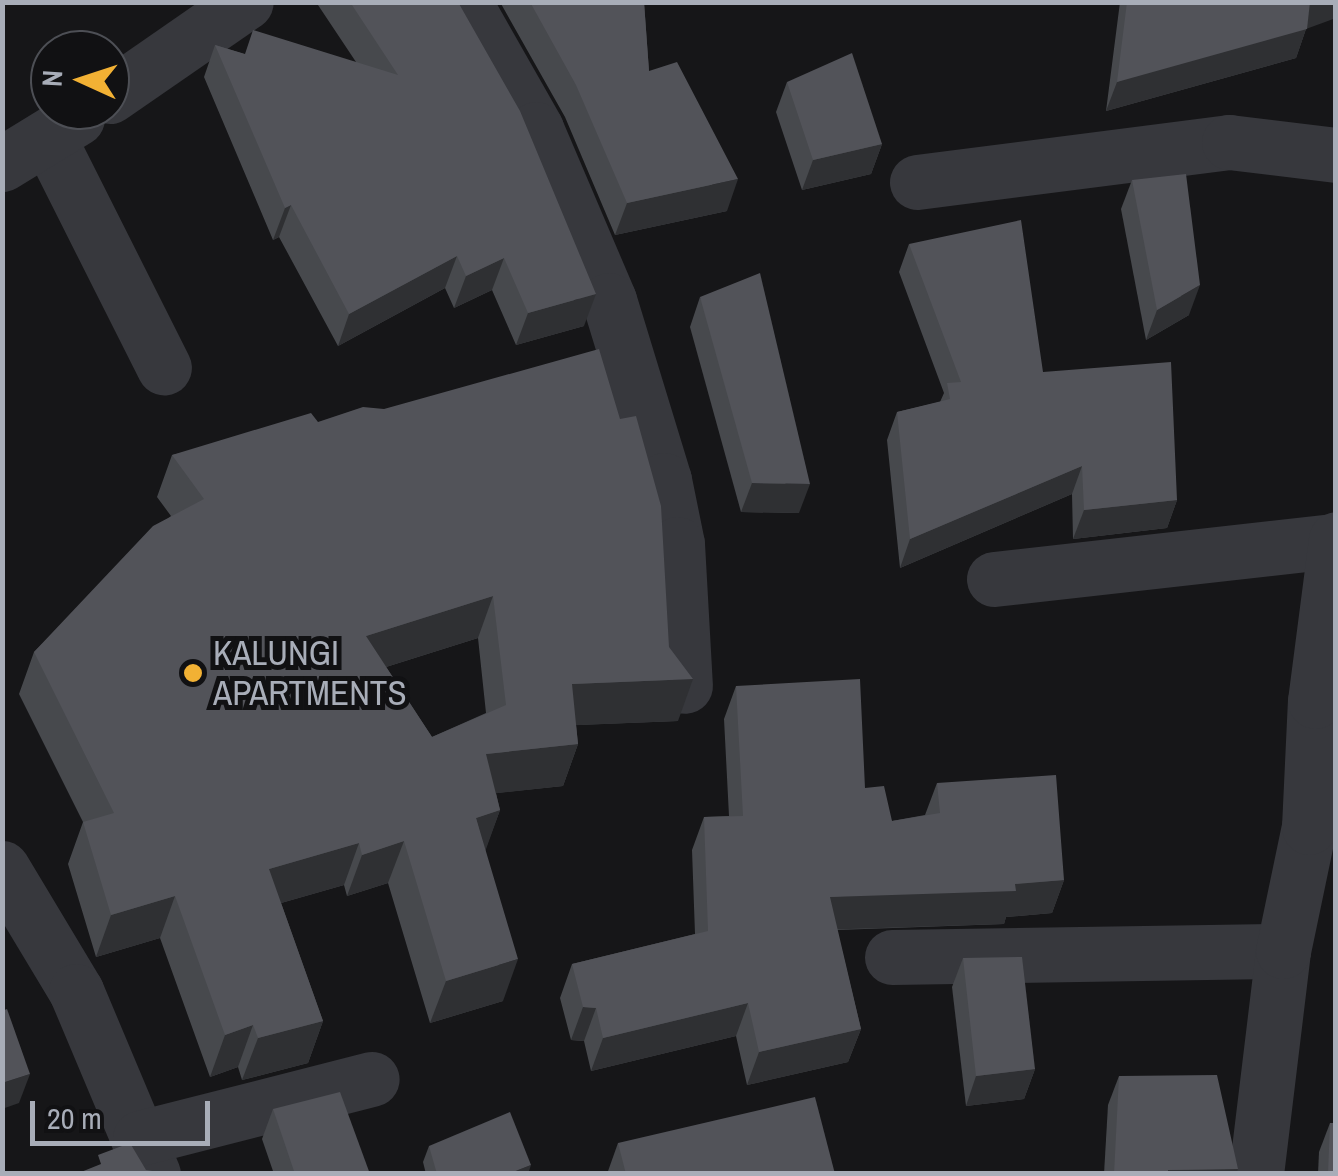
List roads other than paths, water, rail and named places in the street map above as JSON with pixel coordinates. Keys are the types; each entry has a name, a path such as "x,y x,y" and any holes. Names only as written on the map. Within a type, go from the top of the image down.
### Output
{"street":[{"path":"130,82 246,2"},
{"path":"464,2 536,129 592,247 664,480 677,544 685,686"},
{"path":"46,137 164,368"},
{"path":"917,182 1228,142 1336,156"},
{"path":"565,364 621,348"},
{"path":"994,579 1334,540 1314,701 1309,827 1284,951 1256,1174"},
{"path":"2,868 76,991 146,1156 372,1078"},
{"path":"892,957 1284,951"}],"place":[{"name":"KALUNGI APARTMENTS","path":"193,673"}]}
